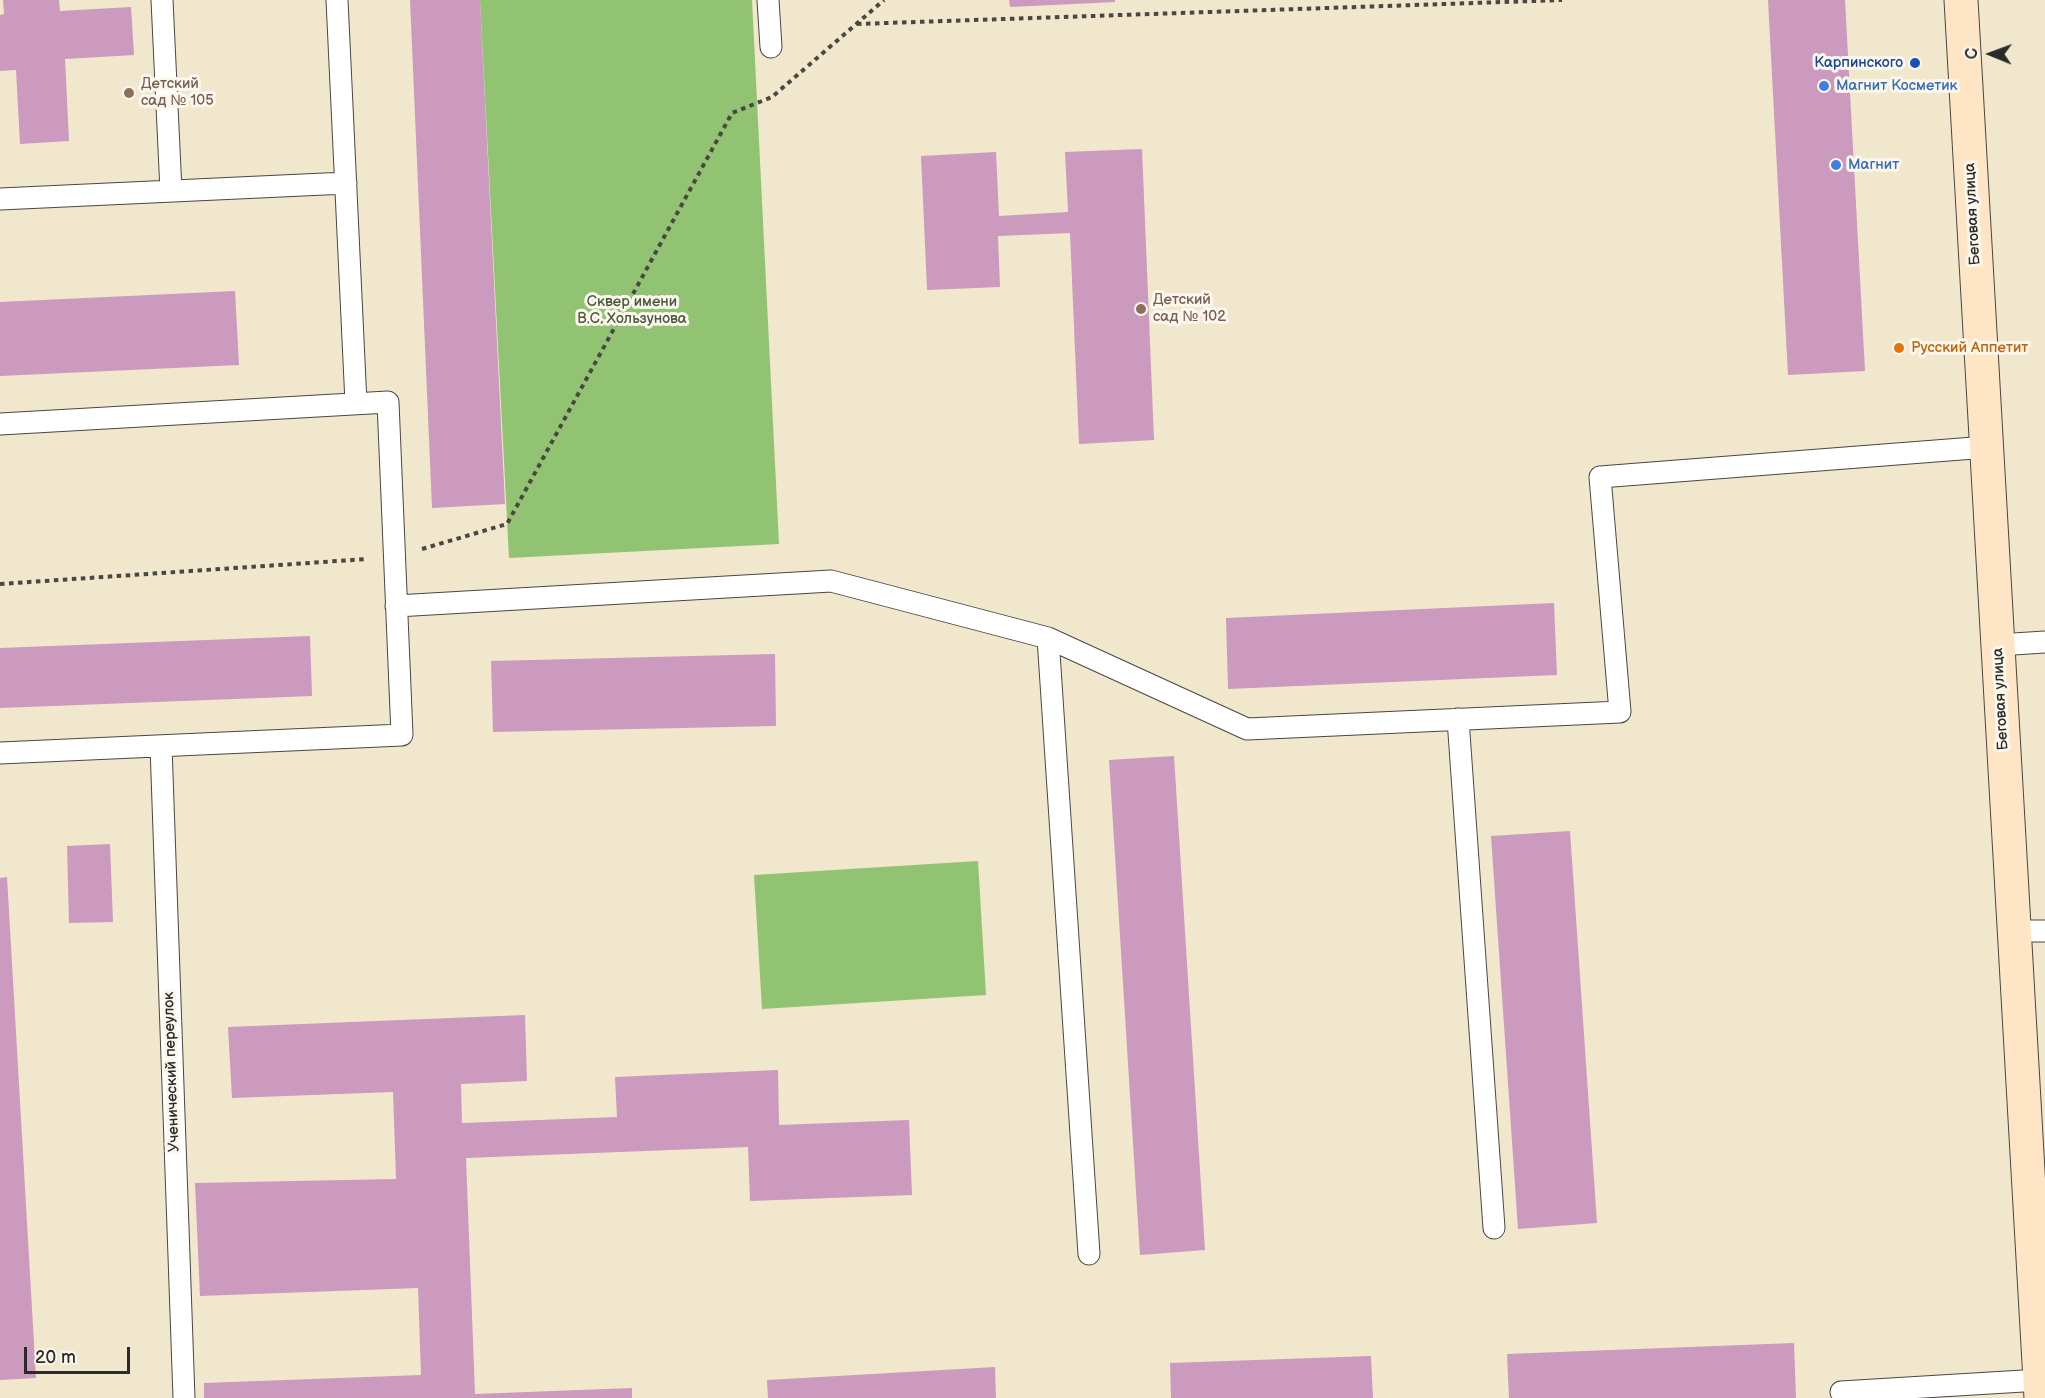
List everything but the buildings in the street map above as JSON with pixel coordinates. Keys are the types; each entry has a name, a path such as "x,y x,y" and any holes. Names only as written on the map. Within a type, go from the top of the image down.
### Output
{"street":[{"name":"Беговая улица","path":"1960,0 1998,645 2030,931 2041,1389"}],"lane":[{"path":"162,0 171,191"},
{"path":"338,0 356,403"},
{"path":"768,0 771,47"},
{"path":"0,199 346,183"},
{"path":"0,424 388,402 402,735 0,753"},
{"path":"396,606 831,581 1048,638 1247,729 1620,712 1600,477 1987,447"},
{"path":"1048,638 1089,1254"},
{"path":"1998,645 2045,642"},
{"path":"1458,719 1494,1228"},
{"name":"Ученический переулок","path":"161,746 184,1398"},
{"path":"1841,1392 2041,1389"}],"path":[{"path":"0,584 394,557 507,524 732,113 772,97 884,0"},
{"path":"856,24 1562,0"}],"green space":[{"name":"Сквер имени В.С. Хользунова","path":"480,0 752,0 779,544 509,558"},
{"path":"978,861 986,995 762,1009 754,875"}],"place":[{"name":"Карпинского","path":"1915,63"},
{"name":"Магнит Косметик","path":"1824,86"},
{"name":"Детский сад № 105","path":"129,93"},
{"name":"Магнит","path":"1836,165"},
{"name":"Детский сад № 102","path":"1141,309"},
{"name":"Русский Аппетит","path":"1899,348"}]}
